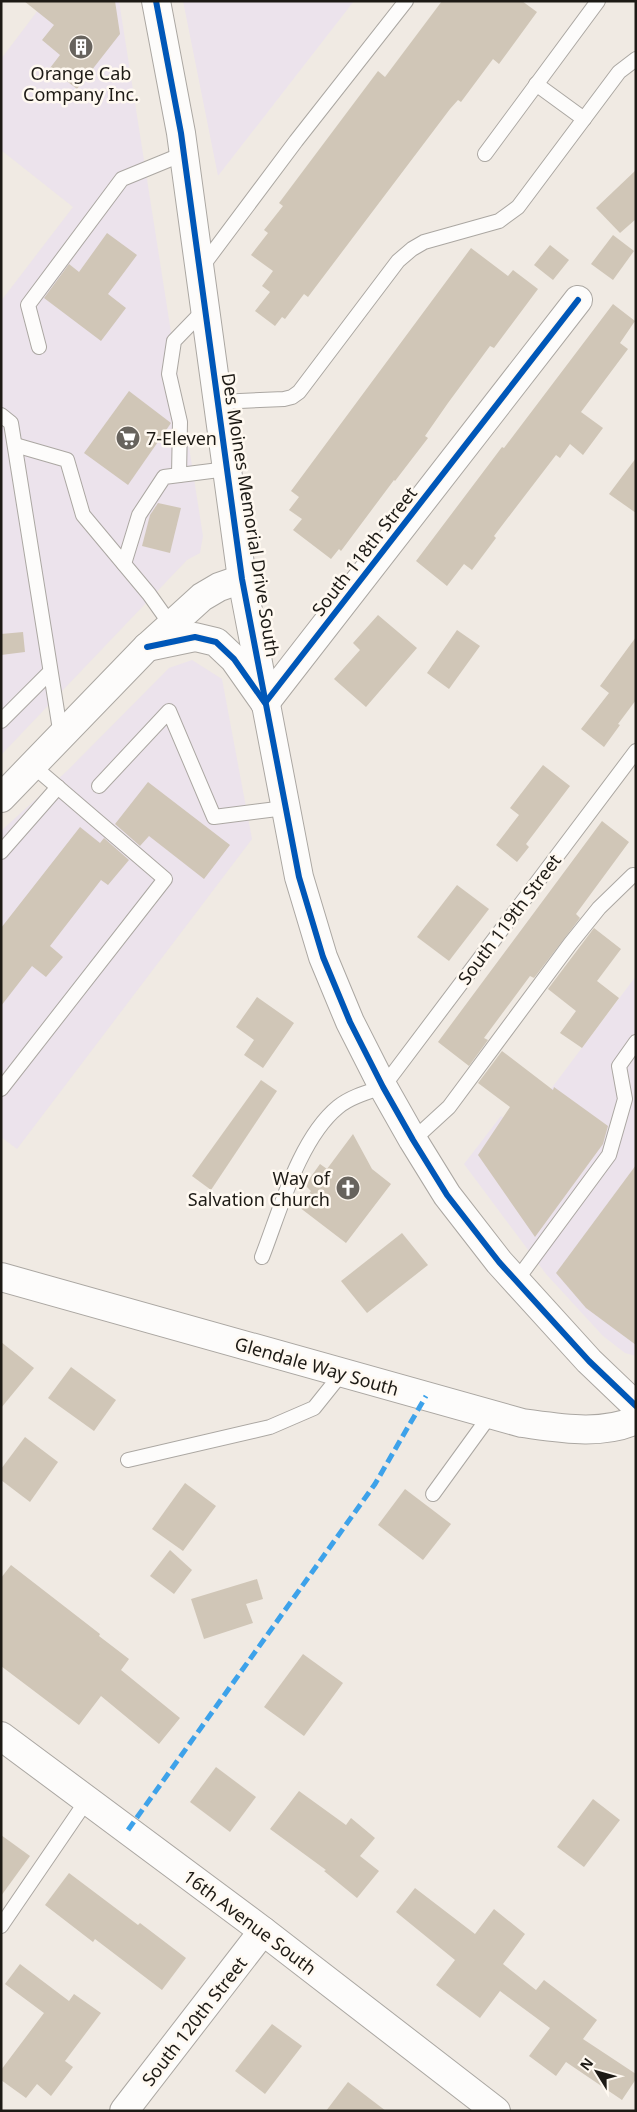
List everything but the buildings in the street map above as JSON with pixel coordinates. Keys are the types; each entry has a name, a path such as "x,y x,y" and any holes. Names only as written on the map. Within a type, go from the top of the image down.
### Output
{"street":[{"name":"Des Moines Memorial Drive South","path":"156,1 184,154 242,579 299,877 323,957 350,1022 383,1087 447,1195 516,1280 590,1361 636,1406"},
{"name":"South 118th Street","path":"266,703 578,300"},
{"path":"1,798 147,647 171,625 202,597 219,587 242,579"},
{"path":"147,647 195,638 216,642 234,660 266,703"},
{"name":"Glendale Way South","path":"1,1277 522,1423 562,1428 621,1427 636,1420"},
{"name":"16th Avenue South","path":"1,1736 263,1931 496,2111"},
{"name":"South 120th Street","path":"124,2111 263,1931"}],"lane":[{"path":"199,270 296,141 406,1"},
{"path":"485,154 598,1"},
{"path":"218,402 284,399 292,397 299,392 398,261 424,242 499,221 509,215 518,207 619,72 636,59"},
{"path":"536,84 584,119"},
{"path":"38,347 28,305 122,179 184,154"},
{"path":"179,475 180,422 170,374 174,340 205,309"},
{"path":"1,415 11,422 61,736"},
{"path":"15,445 67,460 83,515 149,594 171,625"},
{"path":"124,564 138,515 164,477 227,469"},
{"path":"1,721 50,672"},
{"path":"99,786 169,711 214,817 285,808"},
{"name":"South 119th Street","path":"383,1087 636,752"},
{"path":"1,1089 165,879 32,765"},
{"path":"1,852 58,787"},
{"path":"413,1140 449,1107 581,930 599,908 633,875"},
{"path":"516,1280 609,1156 625,1099 619,1066 636,1042"},
{"path":"262,1257 304,1147 337,1108 350,1099 383,1087"},
{"path":"128,1460 270,1427 314,1408 342,1373"},
{"path":"433,1494 492,1414"},
{"path":"1,1926 87,1800"}],"shaded area":[{"path":"45,1 119,1 203,536 200,553 187,560 1,755 1,301 73,207 1,150 1,59"},
{"path":"183,1 354,1 218,176"},
{"path":"192,660 222,679 252,839 17,1149 1,1137 1,831 68,770 169,668"},
{"path":"636,976 636,1356 625,1353 603,1336 546,1274 464,1164 501,1116 520,1130"}],"marked path":[{"path":"128,1830 375,1484 426,1396"}],"cycle path":[{"path":"156,1 181,133 242,579 299,877 323,957 350,1022 383,1087 447,1195 499,1262 589,1361 636,1406"},
{"path":"147,647 195,637 216,642 234,659 265,703 578,300"}],"place":[{"name":"Orange Cab Company Inc.","path":"81,47"},
{"name":"7-Eleven","path":"128,438"},
{"name":"Way of Salvation Church","path":"348,1188"}]}
